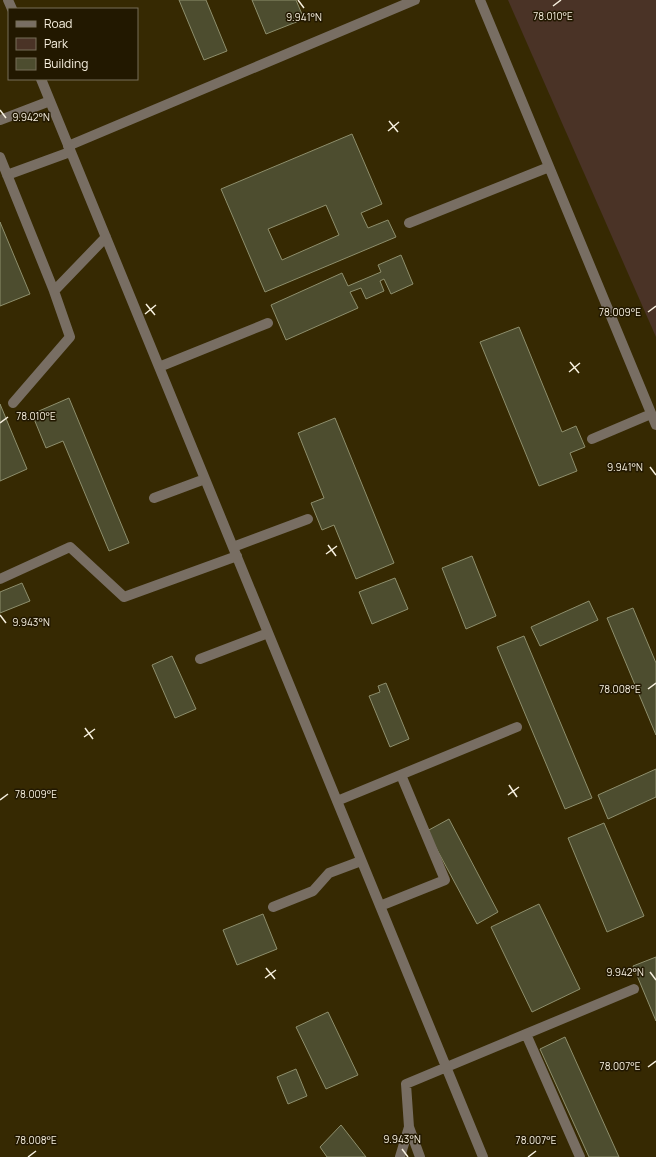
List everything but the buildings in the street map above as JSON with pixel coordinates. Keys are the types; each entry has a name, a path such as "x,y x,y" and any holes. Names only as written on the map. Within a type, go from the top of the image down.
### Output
{"lane":[{"path":"7,175 415,0"},
{"path":"480,0 656,425"},
{"path":"41,80 483,1157"},
{"path":"0,120 50,101"},
{"path":"0,157 54,291 70,337 13,403"},
{"path":"409,223 549,167"},
{"path":"54,291 106,237"},
{"path":"159,367 268,323"},
{"path":"592,439 651,414"},
{"path":"154,498 205,479"},
{"path":"0,579 70,547 124,597 235,552 308,519"},
{"path":"200,660 268,633"},
{"path":"337,801 517,727"},
{"path":"380,906 445,880 401,775"},
{"path":"273,907 313,891 329,873 362,861"},
{"path":"420,1157 409,1127 406,1084 634,989"},
{"path":"526,1034 580,1157"},
{"path":"400,1157 409,1127"}],"shaded area":[{"path":"0,0 656,0 656,1157 0,1157"}],"green space":[{"path":"508,0 656,0 656,337"}]}
